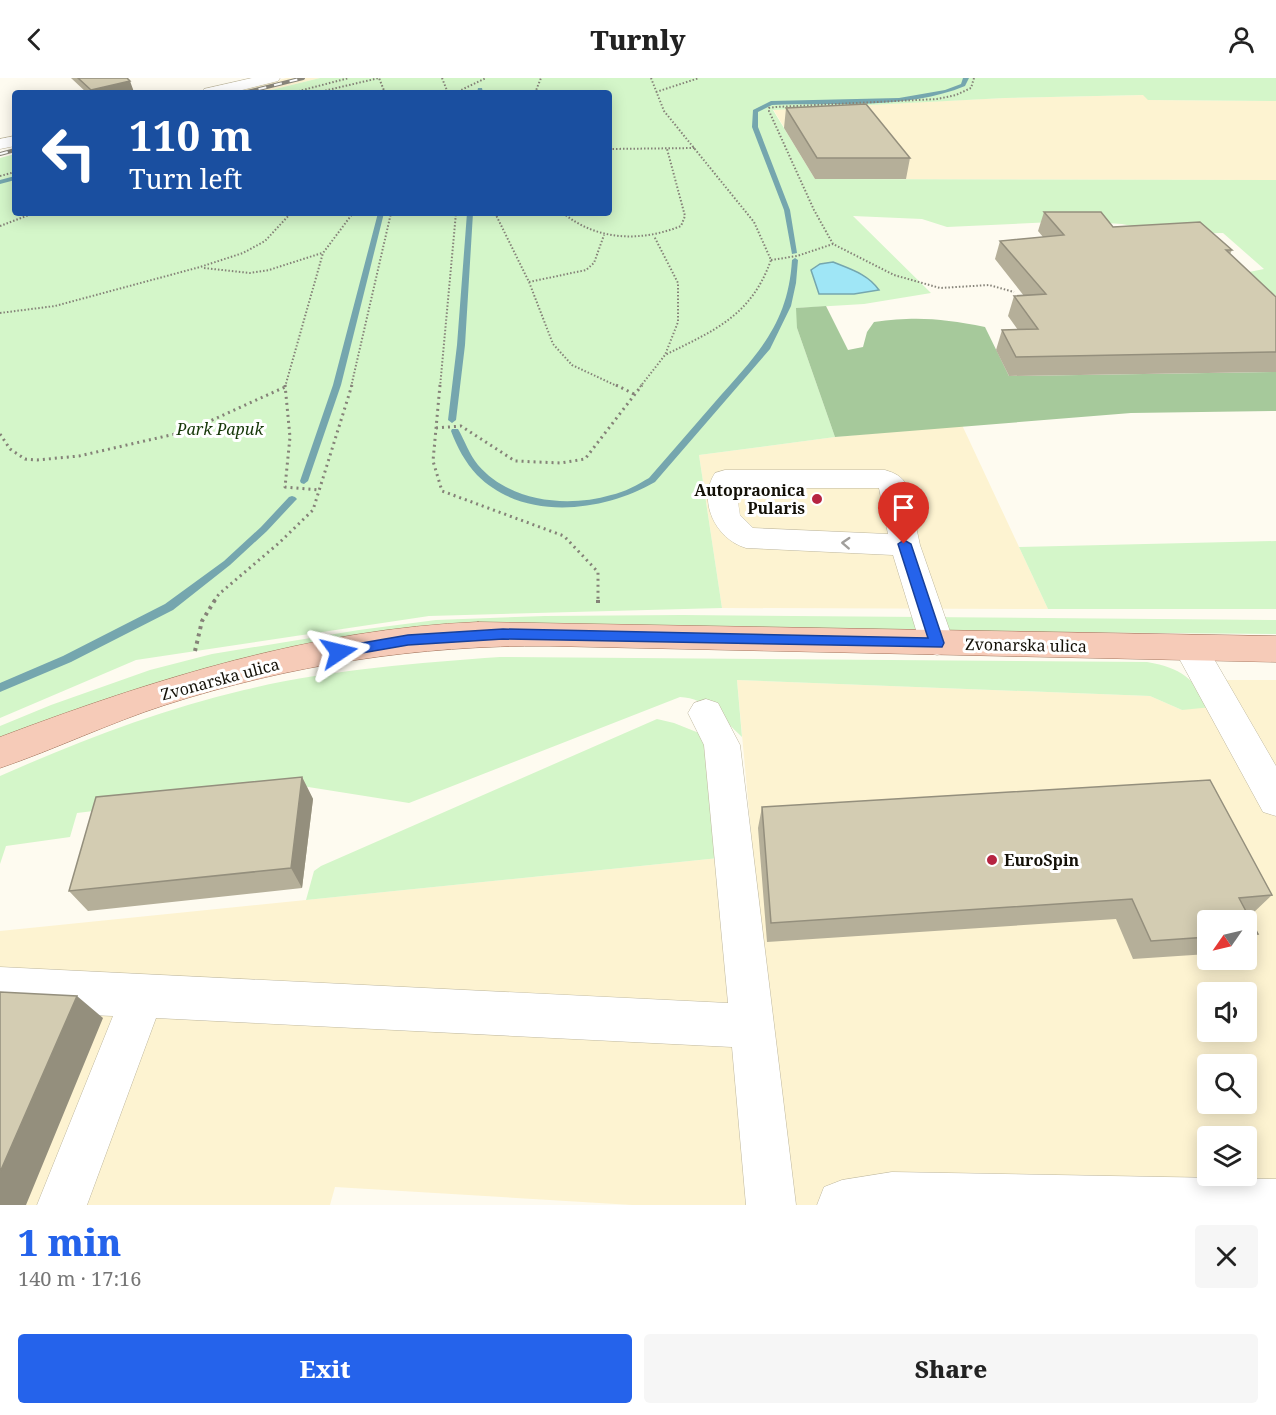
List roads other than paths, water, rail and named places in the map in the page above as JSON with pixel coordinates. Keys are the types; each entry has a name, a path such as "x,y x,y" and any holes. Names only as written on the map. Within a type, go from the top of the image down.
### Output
{"main road":[{"name":"Zvonarska ulica","path":"0,753 81,721 188,685 293,660 408,640 503,634 1276,649"}],"street":[{"path":"221,90 272,78"},
{"path":"904,544 746,538 733,530 726,519 722,484 725,479 885,478 893,485 904,544 937,643"},
{"path":"1191,649 1276,800"},
{"path":"706,712 723,745 771,1205"},
{"path":"0,989 752,1026"},
{"path":"62,1205 143,996"},
{"path":"842,1205 892,1197 1276,1204"}],"water":[{"path":"833,262 864,276 879,290 854,294 819,294 811,270 820,264"}],"waterway":[{"path":"794,253 787,210 755,127 755,111 771,103 871,101 925,96 947,92 963,85 966,78"},
{"path":"0,182 12,179"},
{"path":"304,481 337,385 380,216"},
{"path":"452,420 461,345 470,216"},
{"path":"455,431 467,456 485,477 523,498 545,503 591,503 634,490 652,480 766,349 787,306 793,283 795,260"},
{"path":"0,688 67,659 169,607 227,563 292,499"}],"railway":[{"path":"255,90 303,78"},
{"path":"0,154 12,151"}],"place":[{"name":"Autopraonica Pularis","path":"817,499"},
{"name":"EuroSpin","path":"992,860"}],"park label":[{"name":"Park Papuk","path":"220,429"}]}
